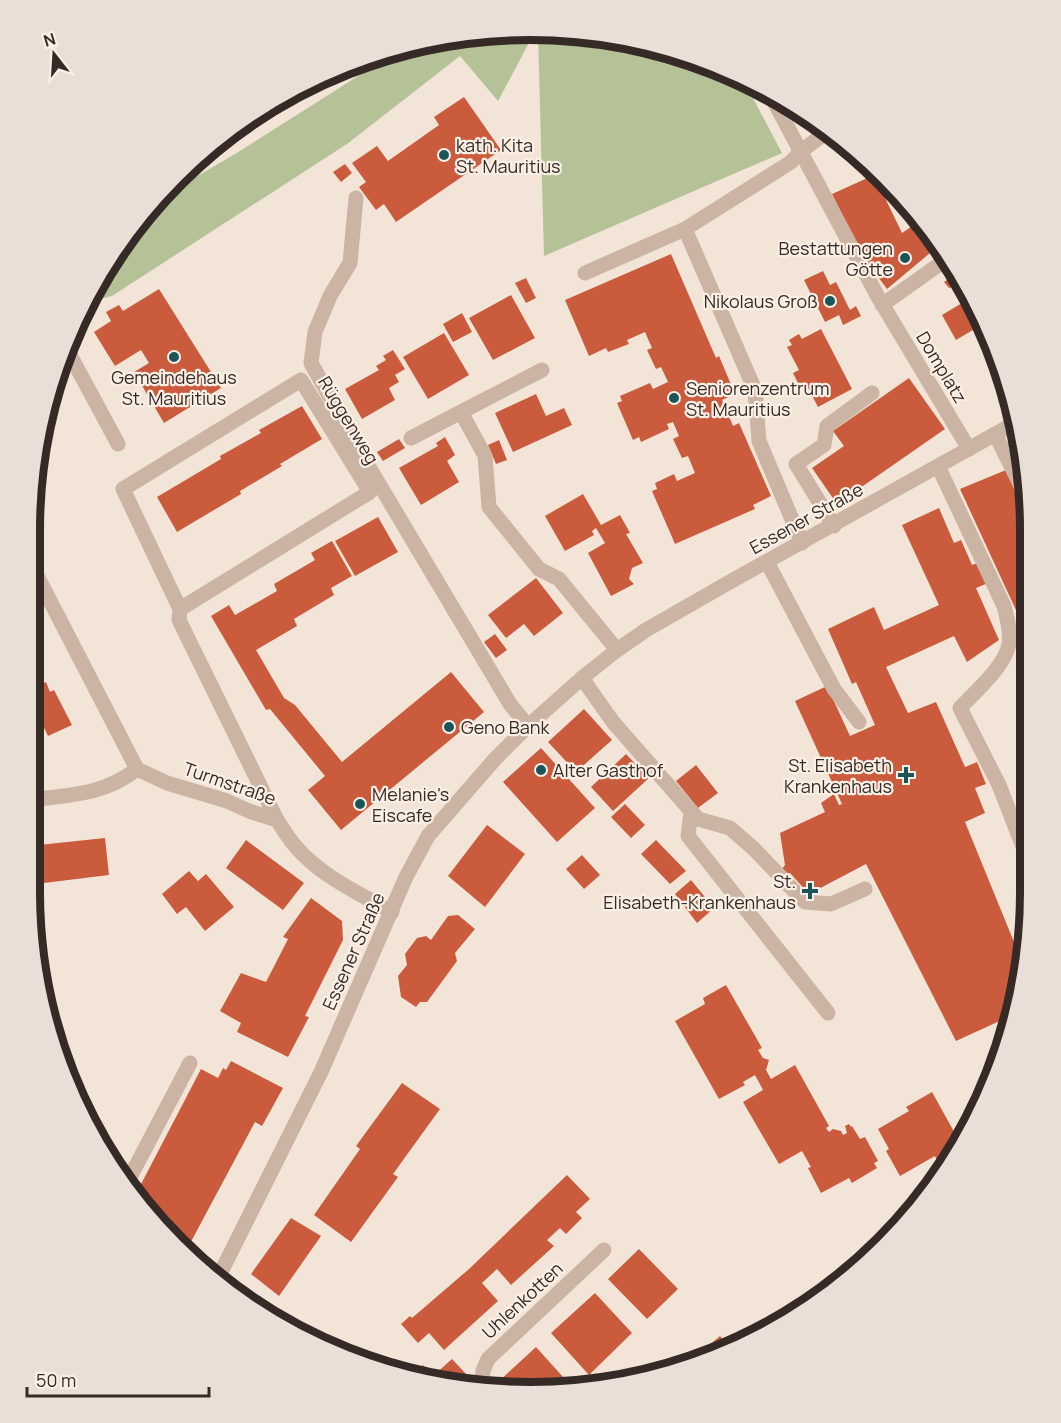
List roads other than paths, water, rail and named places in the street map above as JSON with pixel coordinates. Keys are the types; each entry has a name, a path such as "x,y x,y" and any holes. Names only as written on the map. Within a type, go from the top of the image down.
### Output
{"street":[{"name":"Domplatz","path":"776,106 880,301 969,449"},
{"path":"585,273 685,229 791,162 821,136"},
{"path":"356,198 350,263 330,296 315,332 311,363 366,462 510,704 528,726"},
{"path":"685,229 756,390 759,441 802,543"},
{"path":"880,301 941,263"},
{"path":"72,359 118,444"},
{"path":"411,438 542,370"},
{"name":"Rüggenweg","path":"180,609 370,492 301,380 123,489 180,609 179,620 277,820"},
{"path":"834,526 796,464 824,445 827,426 872,393"},
{"path":"461,412 485,456 489,507 539,569 559,579 617,650"},
{"name":"Essener Straße","path":"221,1272 321,1072 406,877 428,836 495,759 582,678 646,630 1009,426"},
{"path":"995,434 1017,478"},
{"path":"938,466 1004,606 1009,624 1009,643 1005,656 960,708 999,785 1020,839"},
{"path":"767,562 834,689 859,722"},
{"path":"40,591 137,769 122,780 91,792 40,799"},
{"path":"582,678 613,722 691,812 698,819 730,828 754,849 805,902 831,904 865,889"},
{"name":"Turmstraße","path":"137,769 167,783 277,820 296,847 315,866 392,912"},
{"path":"691,812 688,836 828,1013"},
{"path":"131,1176 190,1063"},
{"name":"Uhlenkotten","path":"482,1379 489,1359 604,1250"}],"place":[{"name":"kath. Kita St. Mauritius","path":"444,155"},
{"name":"Bestattungen Götte","path":"905,258"},
{"name":"Nikolaus Groß","path":"830,301"},
{"name":"Gemeindehaus St. Mauritius","path":"174,357"},
{"name":"Seniorenzentrum St. Mauritius","path":"674,398"},
{"name":"Geno Bank","path":"449,727"},
{"name":"Alter Gasthof","path":"541,770"},
{"name":"St. Elisabeth Krankenhaus","path":"906,775"},
{"name":"Melanie's Eiscafe","path":"360,804"},
{"name":"St. Elisabeth-Krankenhaus","path":"810,891"}]}
